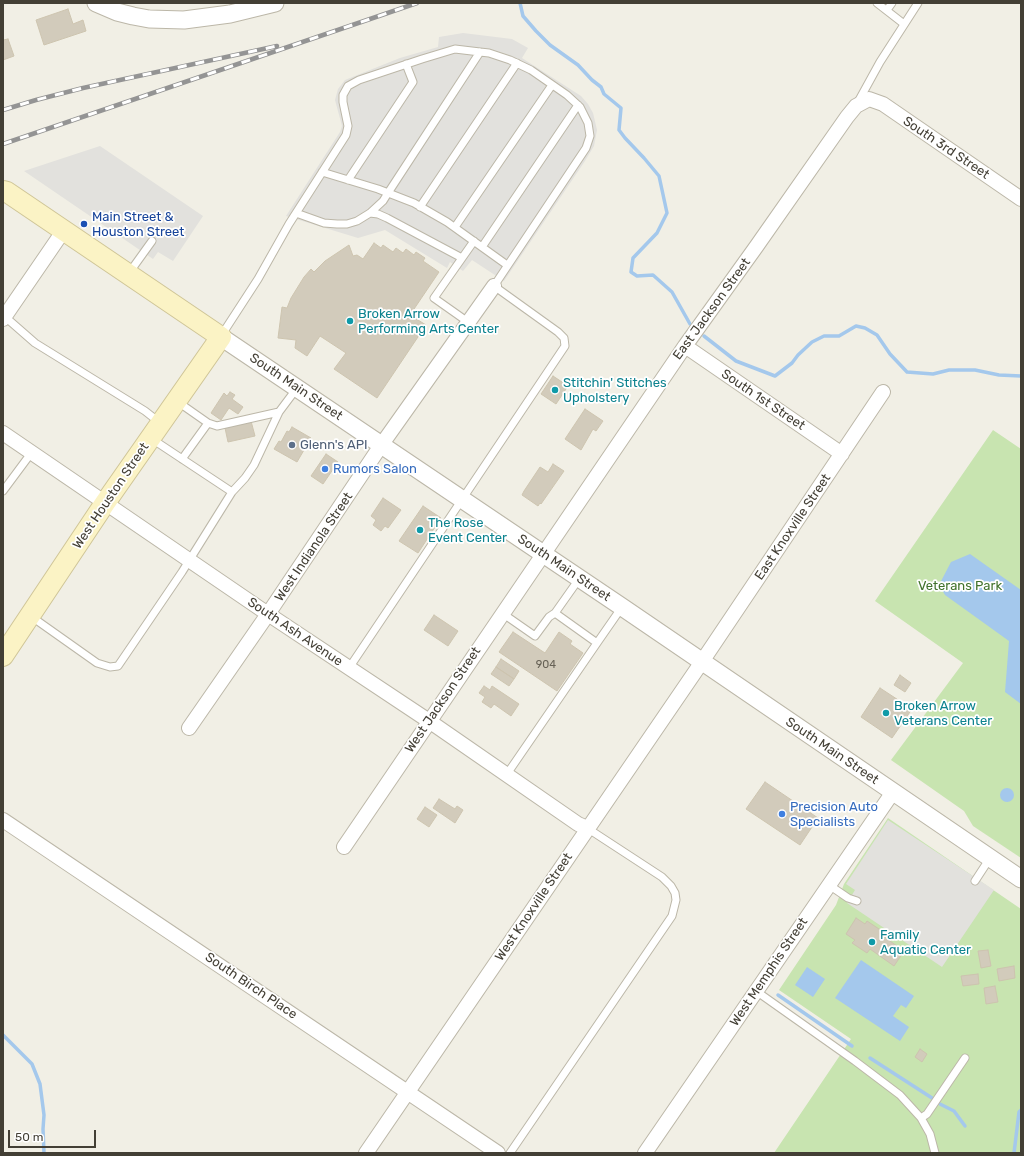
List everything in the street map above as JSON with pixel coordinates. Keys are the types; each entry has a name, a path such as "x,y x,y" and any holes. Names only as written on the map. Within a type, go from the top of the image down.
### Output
{"main road":[{"name":"South Main Street","path":"4,190 221,336"},
{"name":"West Houston Street","path":"3,656 105,503 221,336"}],"street":[{"path":"96,3 117,12 132,16 162,20 207,18 275,3"},
{"name":"East Jackson Street","path":"543,554 685,346 847,117 856,106 869,99"},
{"name":"South 3rd Street","path":"869,99 882,104 1021,199"},
{"path":"4,317 64,230"},
{"name":"West Indianola Street","path":"189,728 268,614 382,444 494,286"},
{"name":"South Main Street","path":"221,336 1021,879"},
{"name":"South 1st Street","path":"685,346 842,454"},
{"name":"East Knoxville Street","path":"702,662 883,392"},
{"name":"South Ash Avenue","path":"3,433 189,561 507,774 578,824 588,828"},
{"name":"West Jackson Street","path":"344,847 543,554"},
{"name":"West Knoxville Street","path":"366,1153 702,662"},
{"name":"West Memphis Street","path":"645,1153 892,792"},
{"name":"South Birch Place","path":"3,820 498,1153"}],"lane":[{"path":"877,3 904,24"},
{"path":"887,10 892,3"},
{"name":"East Jackson Street","path":"856,106 880,62 918,3"},
{"path":"221,336 258,279 296,213 346,135 348,126 343,95 348,86 359,80 406,64 455,50 480,52 489,53 517,63 531,70 567,95 578,105 588,123 590,136 586,148 494,286 558,332 564,338 565,346 349,668"},
{"path":"296,213 324,223 347,224 357,221 370,213 388,193 480,52"},
{"path":"420,207 517,63"},
{"path":"348,180 413,82 406,64"},
{"path":"455,227 552,84"},
{"path":"482,247 578,105"},
{"path":"322,172 388,193 420,207 455,227 507,265"},
{"path":"370,213 378,214 387,218 462,258"},
{"path":"129,275 152,241"},
{"path":"468,322 434,298 474,241"},
{"path":"4,317 35,343 145,411 156,431 182,459 232,492"},
{"path":"30,616 97,663 110,667 118,666 189,561 232,492 245,478 254,465 279,412 297,387"},
{"path":"176,401 208,422 217,426 279,412"},
{"path":"182,459 208,422"},
{"path":"3,491 32,452"},
{"path":"502,613 535,636 549,617 555,613 579,578"},
{"path":"507,774 622,607"},
{"path":"555,613 597,643"},
{"path":"510,1153 672,916 676,900 675,893 671,886 662,877 588,828"},
{"path":"975,881 990,858"},
{"path":"828,885 848,898 857,901"},
{"path":"756,991 855,1061 900,1095 921,1118 930,1134 935,1153"},
{"path":"921,1118 927,1114 965,1058"}],"green space":[{"name":"Veterans Park","path":"993,430 1021,449 1021,858 973,826 964,811 891,760 963,663 875,601"},
{"path":"888,818 1021,909 1021,1153 774,1153 851,1039 779,990 836,905 844,884"}],"shaded area":[{"path":"463,33 512,39 528,48 522,58 581,96 593,113 597,130 594,146 585,161 504,281 472,260 463,271 450,262 447,268 385,230 358,238 286,216 340,132 342,126 335,100 338,89 345,80 400,58 438,47 439,37"},
{"path":"100,146 203,216 173,261 158,252 153,259 24,171"},
{"path":"888,820 994,890 942,967 847,903 855,890 846,884"}],"water":[{"path":"970,554 1021,590 1021,704 1005,692 1009,641 945,595 939,585 951,562"},
{"path":"1004,788 1010,788 1014,792 1014,798 1010,802 1004,802 1000,798 1000,792"},
{"path":"861,960 914,996 906,1008 901,1005 893,1016 909,1027 900,1041 835,998"},
{"path":"807,967 825,979 813,997 795,985"}],"building":[{"path":"68,9 73,24 83,20 86,31 44,45 36,20"},
{"path":"8,39 14,56 3,60 3,40"},
{"name":"Broken Arrow Performing Arts Center","path":"374,243 381,248 383,245 393,252 396,248 403,253 406,249 414,255 416,252 425,258 423,261 439,272 410,315 426,325 377,398 334,369 346,353 320,336 307,356 295,348 296,340 278,338 282,307 287,308 291,298 304,277 311,269 314,272 325,261 349,245 353,256 357,255 363,259"},
{"name":"Stitchin' Stitches Upholstery","path":"553,376 568,386 556,404 541,394"},
{"path":"230,392 235,395 232,399 243,407 238,414 229,408 221,420 211,413 224,393 227,396"},
{"path":"585,409 603,421 596,431 593,429 581,450 565,439"},
{"path":"251,421 255,436 228,442 225,428"},
{"name":"Glenn's API","path":"292,427 311,438 297,462 274,449 279,441 281,442 287,431 289,432"},
{"name":"Rumors Salon","path":"326,454 338,462 323,484 311,476"},
{"path":"553,464 564,471 541,504 540,503 538,506 522,495 540,467 548,472"},
{"path":"383,498 401,510 388,528 385,526 381,531 373,525 376,520 371,516"},
{"name":"The Rose Event Center","path":"423,506 441,518 418,553 399,541"},
{"path":"434,615 458,631 448,646 424,630"},
{"path":"513,632 545,653 559,632 572,641 570,644 583,653 557,691 499,652"},
{"path":"501,659 519,671 514,679 496,667"},
{"path":"496,667 514,679 509,686 491,674"},
{"path":"900,675 911,683 905,692 894,685"},
{"path":"484,686 490,690 492,686 519,704 511,716 494,704 491,708 482,702 485,697 479,693"},
{"name":"Broken Arrow Veterans Center","path":"880,688 912,709 892,738 861,717"},
{"name":"Precision Auto Specialists","path":"765,782 818,818 800,845 746,809"},
{"path":"439,799 455,809 457,806 463,810 455,823 433,808"},
{"path":"425,807 437,815 429,827 417,819"},
{"name":"Family Aquatic Center","path":"856,918 865,924 867,921 882,931 880,934 904,951 894,966 870,949 867,953 852,943 855,940 846,934"},
{"path":"988,950 991,966 981,968 978,951"},
{"path":"1014,966 1015,978 999,981 997,969"},
{"path":"978,974 979,984 963,986 961,976"},
{"path":"995,986 998,1002 986,1004 984,988"},
{"path":"920,1049 927,1054 922,1062 915,1057"}],"waterway":[{"path":"520,3 523,16 536,31 550,45 578,65 601,87 604,94 621,108 619,130 659,176 667,213 657,233 633,258 631,272 637,276 653,275 672,292 690,324"},
{"path":"704,336 736,361 775,376 792,363 812,342 824,336 839,336 856,326 865,328 877,335 890,354 907,372 933,374 949,370 975,370 999,375 1021,376"},
{"path":"778,995 852,1046"},
{"path":"3,1035 32,1064 40,1084 44,1115 44,1153"},
{"path":"870,1058 932,1098"},
{"path":"940,1104 954,1111 965,1126"},
{"path":"1014,1153 1019,1112 1021,1110"}],"railway":[{"path":"3,144 417,3"},
{"path":"3,110 83,88 277,46"}],"place":[{"name":"Main Street & Houston Street","path":"84,224"},
{"name":"Broken Arrow Performing Arts Center","path":"350,321"},
{"name":"Stitchin' Stitches Upholstery","path":"555,390"},
{"name":"Glenn's API","path":"292,445"},
{"name":"Rumors Salon","path":"325,469"},
{"name":"The Rose Event Center","path":"420,530"},
{"name":"Broken Arrow Veterans Center","path":"886,713"},
{"name":"Precision Auto Specialists","path":"782,814"},
{"name":"Family Aquatic Center","path":"872,942"}]}
